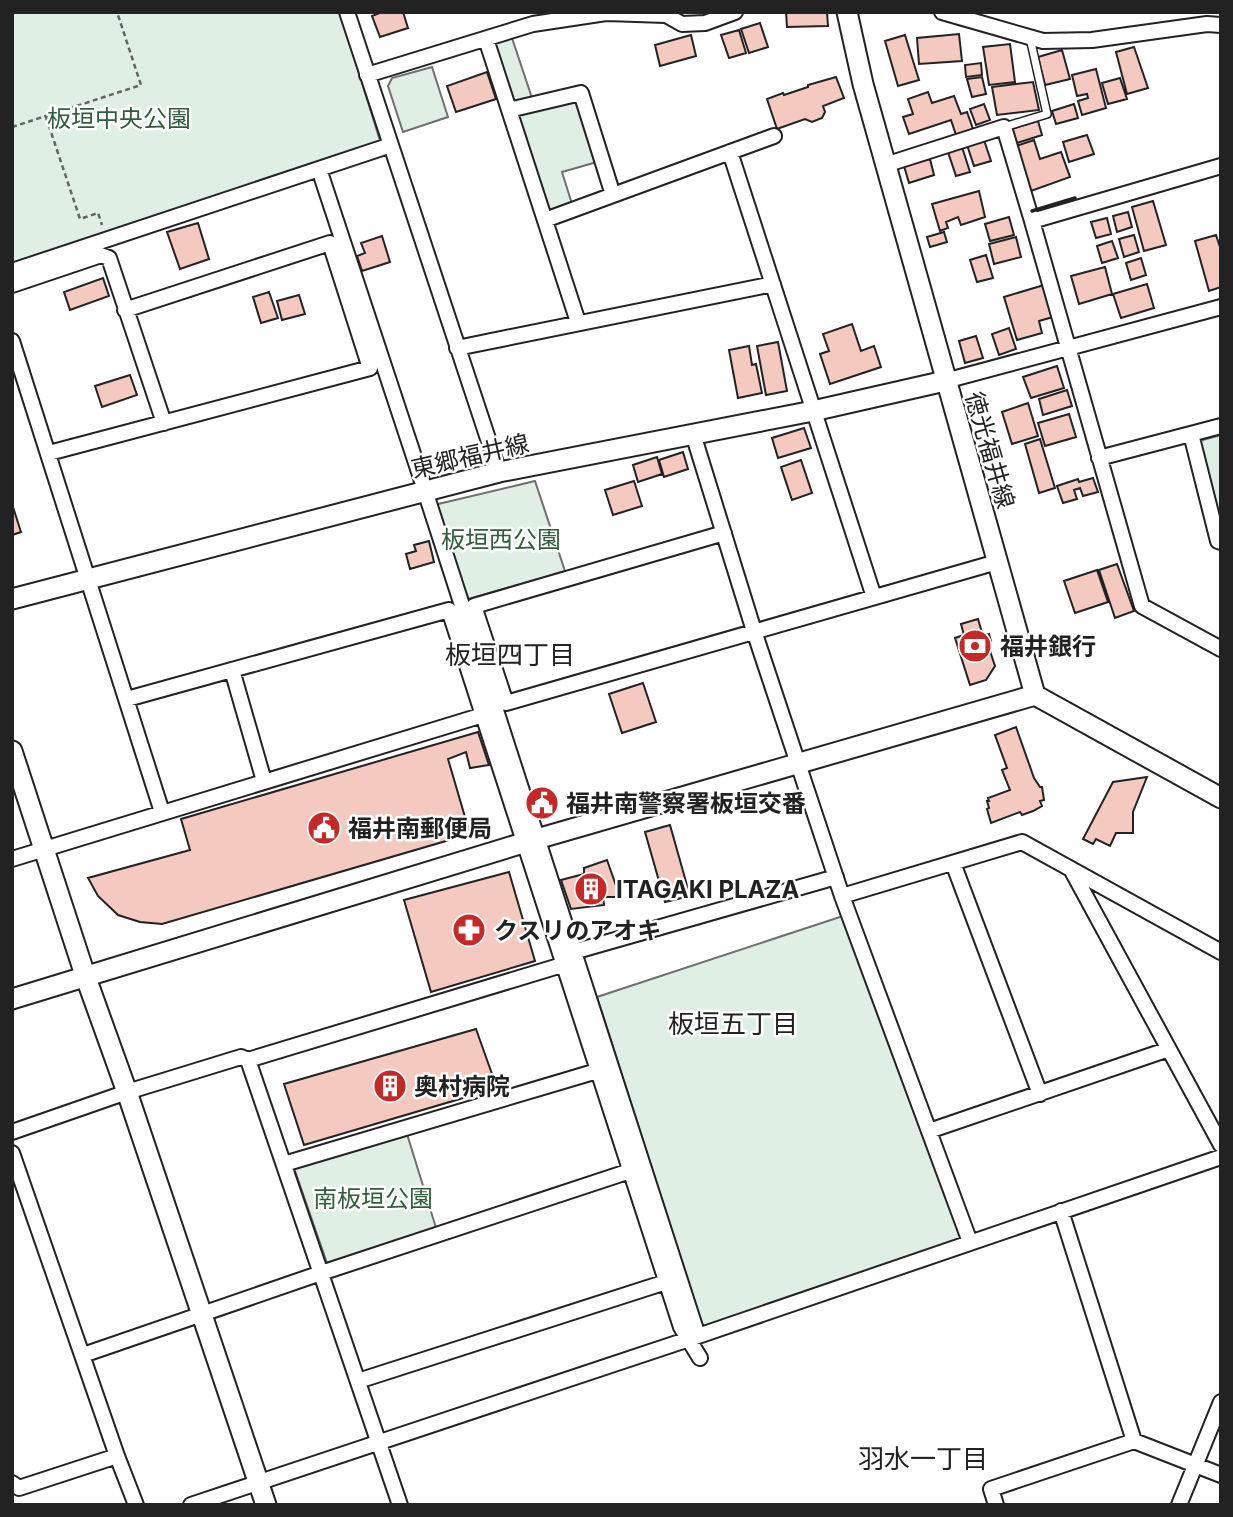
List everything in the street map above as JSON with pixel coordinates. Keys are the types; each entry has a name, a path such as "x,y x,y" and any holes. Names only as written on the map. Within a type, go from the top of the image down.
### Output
{"main road":[{"name":"徳光福井線","path":"847,12 885,165 1035,695"},
{"name":"東郷福井線","path":"12,599 499,472 813,411 945,381"},
{"path":"12,999 530,841 1035,695 1221,798"},
{"path":"12,751 85,975 266,1505"}],"street":[{"path":"347,12 499,472"},
{"path":"367,75 485,39 531,18 607,13 666,13 682,24 705,23 735,12"},
{"path":"942,12 988,21 1043,41 1092,40 1207,24 1221,25"},
{"path":"485,39 578,322"},
{"path":"509,110 581,93 613,195"},
{"path":"885,165 1004,127 1142,606 1220,646"},
{"path":"545,220 774,136"},
{"path":"12,271 385,147"},
{"path":"730,152 874,597"},
{"path":"1032,221 1221,166"},
{"path":"319,169 422,481"},
{"path":"48,453 370,368 330,243 125,310"},
{"path":"12,285 101,254 109,258 164,424"},
{"path":"457,348 773,284"},
{"path":"945,381 1221,307"},
{"path":"12,341 162,811"},
{"path":"1099,458 1221,426"},
{"path":"694,434 754,631 842,896 970,1242"},
{"path":"1191,434 1218,541 1221,542"},
{"path":"428,500 530,841 562,965 681,1327 693,1337"},
{"path":"724,533 474,606 506,703 996,562"},
{"path":"127,699 449,611 483,715 573,953 700,1358"},
{"path":"232,670 264,781"},
{"path":"12,859 483,715"},
{"path":"842,896 1021,842 1220,950"},
{"path":"953,863 1040,1094"},
{"path":"1071,869 1221,1145"},
{"path":"573,953 836,877"},
{"path":"12,1132 127,1092 241,1057 248,1060 562,965"},
{"path":"929,1131 1169,1049"},
{"path":"248,1060 400,1505"},
{"path":"284,1164 597,1072"},
{"path":"12,1153 135,1505"},
{"path":"191,1505 1221,1157"},
{"path":"83,1355 630,1171"},
{"path":"1061,1211 1134,1441"},
{"path":"358,1381 666,1282"},
{"path":"1179,1505 1221,1402"},
{"path":"996,1505 991,1489 1134,1441 1221,1475"},
{"path":"12,1483 19,1488 117,1456"}],"lane":[{"path":"1004,127 1047,114 1030,37"}],"path":[{"path":"12,127 141,85 117,12"},
{"path":"46,117 80,219 98,213 108,240"}],"green space":[{"name":"板垣中央公園","path":"12,12 340,12 381,144 12,265"},
{"path":"512,38 533,101 514,105 494,43"},
{"path":"432,67 448,117 403,132 388,86 392,78"},
{"path":"579,100 597,162 562,172 572,204 548,212 517,114"},
{"path":"1221,435 1221,525 1199,441"},
{"name":"板垣西公園","path":"535,481 565,571 465,600 434,505"},
{"path":"849,914 970,1242 705,1334 597,997"},
{"name":"南板垣公園","path":"407,1134 437,1231 328,1266 294,1168"}],"building":[{"path":"382,12 403,12 408,28 380,37 372,16"},
{"path":"786,12 827,12 828,26 787,27"},
{"path":"760,23 768,47 749,53 741,29"},
{"path":"739,30 746,53 729,58 721,35"},
{"path":"959,34 962,61 919,64 917,38"},
{"path":"691,35 696,56 660,66 655,45"},
{"path":"905,35 919,80 898,86 885,41"},
{"path":"1010,44 1015,82 989,85 983,47"},
{"path":"1134,47 1148,88 1127,94 1116,52"},
{"path":"1062,50 1070,79 1045,85 1038,57"},
{"path":"981,63 982,75 966,77 965,65"},
{"path":"1096,69 1106,108 1082,115 1078,101 1088,98 1087,94 1077,96 1072,75"},
{"path":"487,72 496,99 456,112 447,86"},
{"path":"836,77 844,98 823,106 825,112 822,118 812,122 805,119 777,129 767,99"},
{"path":"982,77 986,94 972,97 967,79"},
{"path":"1120,78 1127,99 1108,104 1102,83"},
{"path":"1033,82 1039,110 997,115 992,87"},
{"path":"928,92 932,103 954,96 961,114 967,112 973,129 956,135 951,120 909,134 903,117 913,114 908,99"},
{"path":"984,104 990,120 976,125 970,109"},
{"path":"1074,104 1078,118 1056,124 1052,111"},
{"path":"1038,121 1042,135 1017,143 1012,129"},
{"path":"1087,135 1094,154 1069,162 1063,142"},
{"path":"984,140 991,161 974,166 967,145"},
{"path":"1034,140 1040,159 1061,152 1070,177 1031,191 1016,146"},
{"path":"962,147 970,172 956,176 948,152"},
{"path":"930,159 934,175 909,183 904,166"},
{"path":"979,191 985,217 961,225 958,217 946,222 948,228 940,231 932,204"},
{"path":"1153,201 1166,245 1144,251 1132,207"},
{"path":"1128,212 1132,227 1117,232 1113,216"},
{"path":"1009,217 1014,235 990,241 985,224"},
{"path":"1107,218 1111,234 1096,238 1091,222"},
{"path":"198,223 209,259 180,269 167,232"},
{"path":"944,232 947,242 930,247 927,237"},
{"path":"1134,235 1139,252 1124,257 1119,239"},
{"path":"1216,235 1221,250 1221,287 1209,291 1195,241"},
{"path":"382,236 390,262 362,271 357,256 365,253 361,243"},
{"path":"1016,237 1021,257 994,264 989,244"},
{"path":"1112,241 1118,258 1102,263 1097,246"},
{"path":"986,255 993,278 977,282 970,260"},
{"path":"1141,258 1146,275 1131,280 1126,263"},
{"path":"1105,267 1112,294 1079,304 1071,276"},
{"path":"103,278 109,296 70,310 64,292"},
{"path":"1147,284 1154,308 1121,318 1113,294"},
{"path":"1044,285 1053,317 1039,321 1042,333 1017,340 1004,297"},
{"path":"269,292 278,318 261,323 253,297"},
{"path":"299,295 305,314 282,320 277,301"},
{"path":"852,324 861,351 874,346 881,367 830,384 820,354 829,351 823,334"},
{"path":"1009,328 1016,349 999,355 992,334"},
{"path":"976,336 983,358 965,363 959,341"},
{"path":"778,342 787,391 766,395 757,346"},
{"path":"749,346 752,365 756,364 762,393 738,398 729,350"},
{"path":"1057,366 1064,388 1031,398 1023,377"},
{"path":"130,375 137,395 102,407 95,386"},
{"path":"1067,390 1072,406 1043,415 1039,399"},
{"path":"1028,403 1038,436 1012,444 1002,412"},
{"path":"1069,414 1076,437 1045,446 1038,423"},
{"path":"804,428 811,448 778,458 772,438"},
{"path":"1040,439 1055,488 1039,493 1025,444"},
{"path":"683,452 688,469 664,477 659,460"},
{"path":"657,457 662,474 638,482 633,465"},
{"path":"801,460 812,493 792,500 781,467"},
{"path":"1093,478 1098,492 1083,496 1080,488 1074,490 1077,499 1063,503 1057,486 1078,479 1079,482"},
{"path":"634,481 642,506 613,515 605,490"},
{"path":"12,504 21,532 12,535"},
{"path":"429,541 434,562 410,569 406,554 416,551 414,545"},
{"path":"1117,564 1134,611 1115,618 1099,570"},
{"path":"1097,570 1108,602 1075,613 1064,581"},
{"path":"978,619 983,636 989,634 991,641 987,642 995,666 986,680 970,685 955,638 964,635 961,624"},
{"path":"643,683 656,722 622,733 609,694"},
{"path":"1016,727 1034,778 1042,787 1044,800 1040,801 1042,806 1033,811 1022,815 1020,812 991,823 987,809 988,798 1010,790 1002,770 1007,768 995,735"},
{"path":"478,732 489,765 470,768 466,752 448,759 470,834 162,924 140,922 118,915 98,896 88,878 190,850 181,819"},
{"path":"1147,777 1133,812 1133,833 1116,833 1110,846 1096,839 1093,844 1083,839 1113,782"},
{"path":"670,825 690,896 665,902 645,832"},
{"name":"ITAGAKI PLAZA","path":"607,860 620,897 603,897 604,905 571,909 561,880 584,874 584,868"},
{"path":"509,872 535,961 431,992 404,900"},
{"name":"奥村病院","path":"476,1029 497,1088 304,1145 284,1084"}],"wall":[{"path":"1032,211 1075,198"}],"place":[{"name":"福井銀行","path":"975,646"},
{"name":"福井南警察署板垣交番","path":"542,803"},
{"name":"福井南郵便局","path":"324,828"},
{"name":"ITAGAKI PLAZA","path":"591,889"},
{"name":"クスリのアオキ","path":"469,930"},
{"name":"奥村病院","path":"390,1086"}],"district":[{"name":"板垣四丁目","path":"510,654"},
{"name":"板垣五丁目","path":"733,1023"},
{"name":"羽水一丁目","path":"923,1458"}]}
